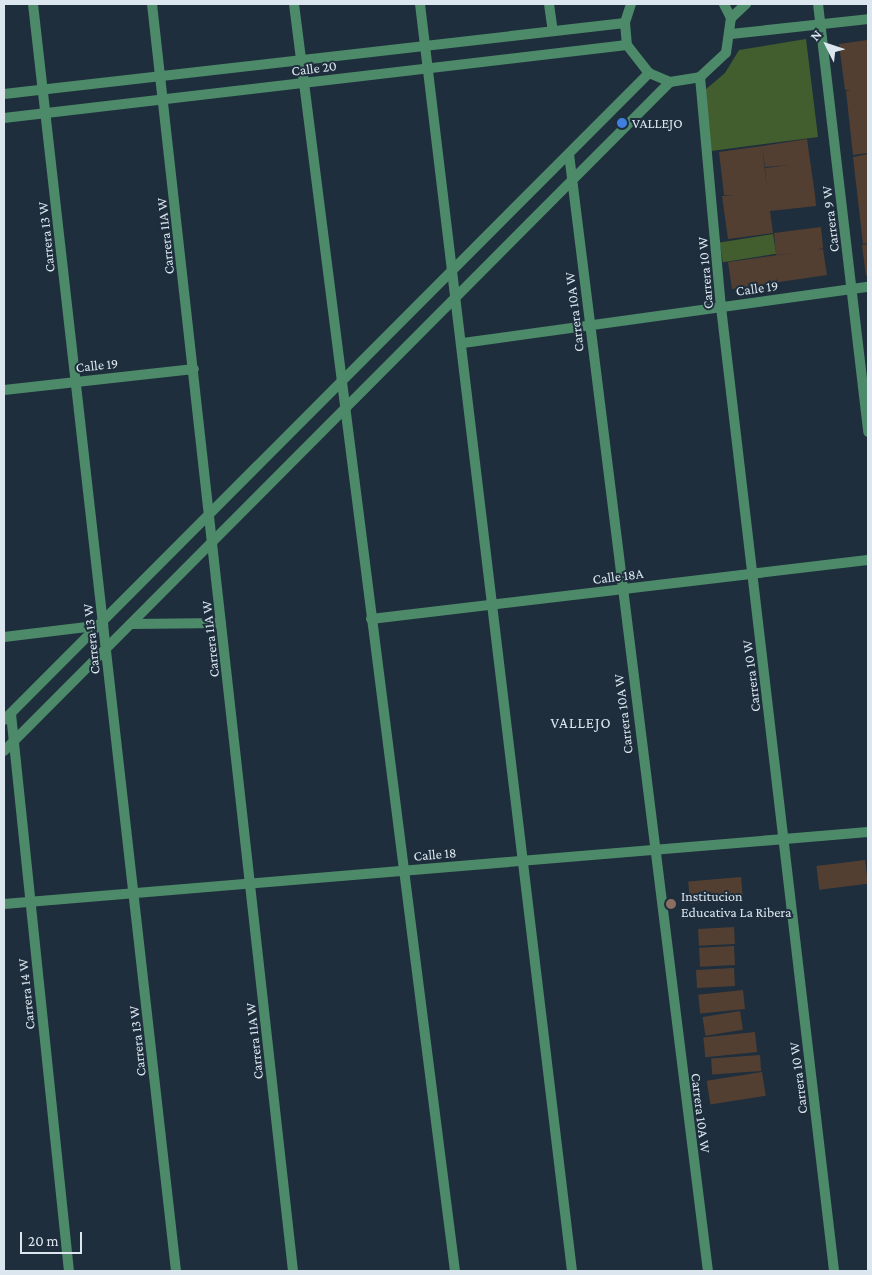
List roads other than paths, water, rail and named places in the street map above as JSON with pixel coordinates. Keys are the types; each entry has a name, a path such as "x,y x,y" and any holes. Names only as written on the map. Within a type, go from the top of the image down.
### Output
{"street":[{"name":"Carrera 13 W","path":"34,4 176,1271"},
{"name":"Carrera 11A W","path":"152,4 212,512 221,624 293,1271"},
{"path":"294,4 345,379 346,407 371,619 455,1271"},
{"path":"420,4 453,270 458,295 521,861 572,1271"},
{"path":"549,4 553,31"},
{"path":"631,4 625,23 627,45 649,74 670,82 700,77 726,53 731,34 731,18 724,4"},
{"path":"731,18 746,4"},
{"name":"Carrera 9 W","path":"818,4 868,432"},
{"path":"731,34 868,19"},
{"name":"Calle 20","path":"4,94 625,23"},
{"name":"Calle 20","path":"4,118 627,45"},
{"path":"7,717 103,625 212,512 649,74"},
{"name":"Carrera 10 W","path":"700,77 721,307 834,1271"},
{"path":"4,751 106,645 131,624 670,82"},
{"name":"Carrera 10A W","path":"569,154 654,850 708,1271"},
{"name":"Calle 19","path":"463,342 868,287"},
{"name":"Calle 19","path":"4,390 194,369"},
{"name":"Calle 18A","path":"371,619 868,560"},
{"path":"131,624 221,624"},
{"path":"4,637 103,625"},
{"name":"Carrera 14 W","path":"7,717 12,743 30,902 69,1271"},
{"name":"Calle 18","path":"4,904 868,832"}],"place":[{"name":"VALLEJO","path":"622,123"},
{"name":"Institucion Educativa La Ribera","path":"671,904"}],"district":[{"name":"VALLEJO","path":"581,724"}]}
